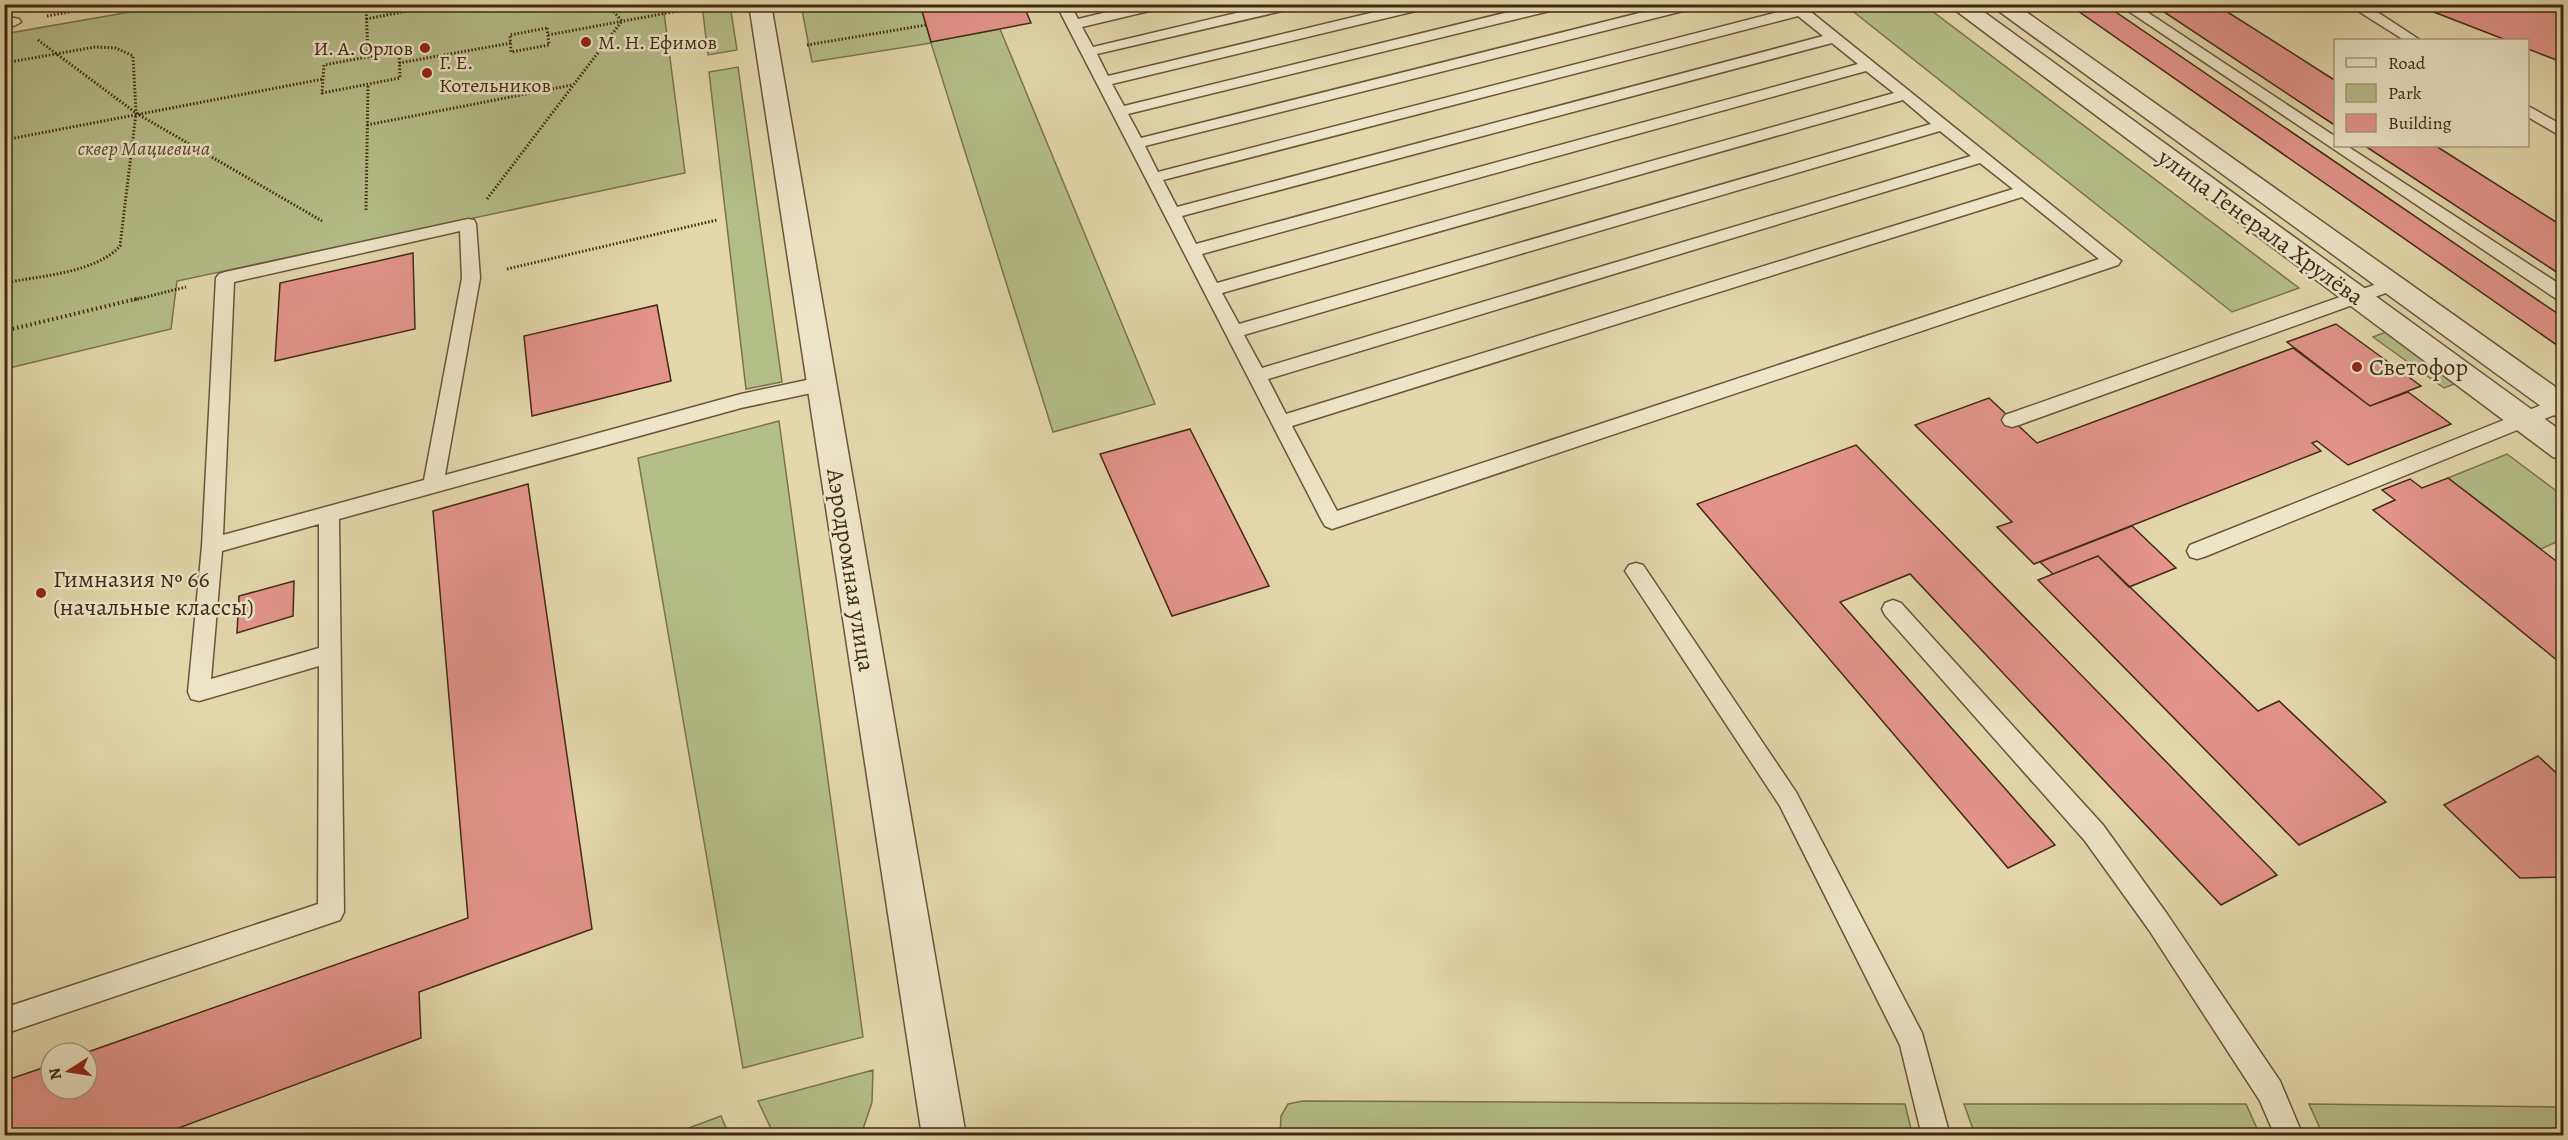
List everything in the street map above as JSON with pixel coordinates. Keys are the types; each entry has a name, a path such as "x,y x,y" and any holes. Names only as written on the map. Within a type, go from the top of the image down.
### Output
{"street":[{"name":"Аэродромная улица","path":"760,4 944,1136"},
{"name":"улица Генерала Хрулёва","path":"1958,4 2564,449"},
{"name":"улица Генерала Хрулёва","path":"2000,4 2561,407"}],"lane":[{"path":"1063,4 1104,81 1119,112 1153,178 1172,213 1211,290 1257,376 1280,423 1332,521 2112,261 1796,8 1153,178"},
{"path":"1074,24 1161,4"},
{"path":"1088,52 1295,4"},
{"path":"1104,81 1428,4"},
{"path":"1119,112 1561,4"},
{"path":"1136,144 1694,4"},
{"path":"2125,4 2334,144"},
{"path":"2354,4 2411,39"},
{"path":"1172,213 1834,38"},
{"path":"1191,251 1869,66"},
{"path":"1211,290 1905,95"},
{"path":"2529,112 2564,133"},
{"path":"1233,332 1943,125"},
{"path":"2339,147 2564,296"},
{"path":"1257,376 1983,157"},
{"path":"1280,423 2025,191"},
{"path":"330,654 199,692 212,546 225,278 468,224 471,278 433,484"},
{"path":"2012,420 2391,285"},
{"path":"212,546 741,401 821,384"},
{"path":"2197,551 2523,419 2561,407"},
{"path":"4,1021 331,912 330,513"},
{"path":"1636,571 1788,799 1913,1042 1935,1136"},
{"path":"1893,609 2094,833 2158,922 2270,1091 2289,1136"}],"path":[{"path":"9,21 112,4"},
{"path":"366,4 368,57"},
{"path":"366,19 444,4"},
{"path":"607,4 622,21"},
{"path":"548,35 694,8"},
{"path":"9,21 136,113 366,246 368,84"},
{"path":"468,224 622,21"},
{"path":"797,47 926,25"},
{"path":"547,28 548,35 549,45 511,52 510,35 547,28"},
{"path":"399,63 511,43"},
{"path":"4,63 95,47 116,48 133,56 136,113 120,246 111,256 91,265 4,283"},
{"path":"399,51 400,78 322,93 324,65 368,57 399,51"},
{"path":"4,140 323,79"},
{"path":"367,125 574,85"},
{"path":"471,278 717,220"},
{"path":"4,331 225,278"}],"green space":[{"name":"сквер Мациевича","path":"170,5 663,5 685,173 177,281 171,329 5,369 4,34"},
{"path":"702,5 730,5 737,50 708,55"},
{"path":"801,5 920,5 931,42 1000,29 1155,404 1053,432 931,43 812,62"},
{"path":"1845,5 1924,5 2299,288 2232,312"},
{"path":"738,67 782,382 746,389 709,72"},
{"path":"2396,328 2467,379 2444,388 2373,337"},
{"path":"779,421 863,1037 743,1068 638,458"},
{"path":"2507,454 2563,496 2563,539 2541,549 2448,478"},
{"path":"873,1070 872,1102 861,1135 774,1135 758,1101"},
{"path":"1303,1101 1905,1104 1912,1133 1911,1136 1280,1135 1281,1116 1288,1104"},
{"path":"1964,1104 2246,1104 2259,1136 1975,1135"},
{"path":"2309,1104 2563,1107 2563,1126 2527,1136 2323,1135"},
{"path":"721,1116 729,1135 670,1135"}],"building":[{"path":"920,4 1023,4 1031,23 931,42"},
{"path":"2068,4 2104,4 2564,318 2564,350"},
{"path":"2152,4 2215,4 2334,80 2334,125"},
{"path":"2413,4 2564,4 2564,63 2529,49 2529,39 2503,39"},
{"path":"2367,147 2438,147 2564,227 2564,277"},
{"path":"413,253 415,329 275,361 280,283"},
{"path":"657,305 671,381 532,416 524,336"},
{"name":"Светофор","path":"2336,324 2421,386 2370,406 2287,342"},
{"path":"2293,348 2370,406 2408,392 2451,424 2348,465 2317,441 2312,443 2321,451 2034,564 1997,527 2012,522 1915,425 1989,398 2037,443"},
{"path":"1190,429 1269,586 1172,616 1100,454"},
{"path":"1856,445 2277,875 2221,905 1910,574 1840,602 2055,845 2008,868 1697,504"},
{"path":"2448,478 2564,567 2564,666 2373,510 2395,500 2382,490 2410,479 2422,488"},
{"path":"528,484 592,929 419,992 421,1038 157,1136 4,1136 4,1081 39,1069 39,1101 99,1101 99,1048 468,918 433,511"},
{"path":"2132,526 2176,568 2129,587 2098,556 2053,574 2040,562"},
{"path":"2098,556 2258,711 2279,701 2386,802 2299,845 2038,580"},
{"path":"294,581 293,616 237,633 239,596"},
{"path":"2538,756 2564,780 2564,877 2520,878 2444,805"}],"place":[{"name":"М. Н. Ефимов","path":"586,42"},
{"name":"И. А. Орлов","path":"425,48"},
{"name":"Г. Е. Котельников","path":"427,73"},
{"name":"Светофор","path":"2357,367"},
{"name":"Гимназия № 66 (начальные классы)","path":"41,593"}]}
